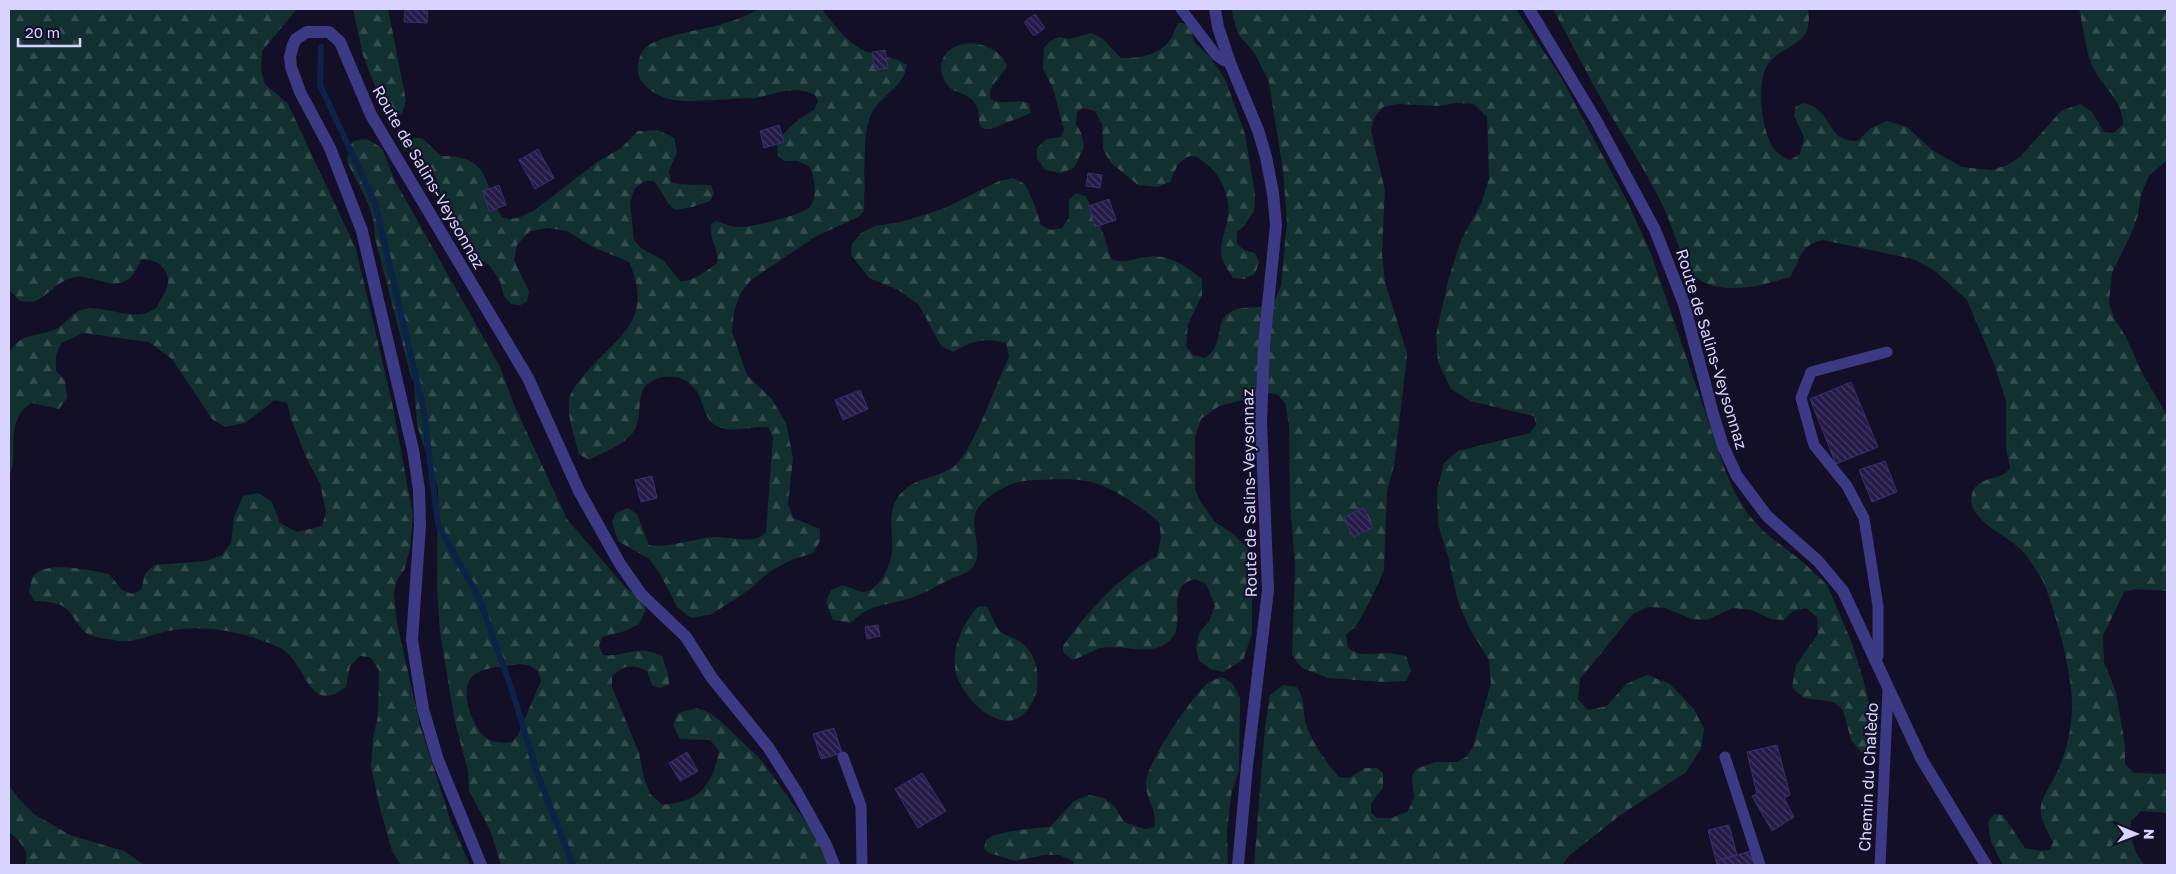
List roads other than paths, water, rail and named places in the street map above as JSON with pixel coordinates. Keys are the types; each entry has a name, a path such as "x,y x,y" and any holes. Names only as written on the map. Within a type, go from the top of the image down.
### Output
{"street":[{"name":"Route de Salins-Veysonnaz","path":"1215,9 1218,27 1230,63 1258,130 1273,193 1276,225 1264,345 1261,422 1268,590 1247,766 1238,865"},
{"name":"Route de Salins-Veysonnaz","path":"1529,9 1597,122 1655,230 1684,304 1713,414 1723,446 1737,476 1767,516 1818,561 1837,582 1922,760 1986,865"},
{"name":"Route de Salins-Veysonnaz","path":"481,865 438,760 423,708 412,640 420,525 419,490 413,450 362,231 333,155 300,92 291,67 292,45 296,39 308,32 328,32 340,42 371,115 520,364 536,394 583,499 620,564 641,594 686,637 712,678 768,748 796,791 826,845 834,865"}],"lane":[{"path":"1181,9 1216,55 1230,63"},
{"path":"1874,657 1878,656 1878,606 1864,518 1847,486 1814,444 1801,398 1811,372 1888,352"},
{"name":"Chemin du Chalèdo","path":"1880,865 1888,690"},
{"path":"843,757 861,806 862,865"},
{"path":"1725,757 1760,865"}],"waterway":[{"path":"321,47 320,85 375,203 423,407 438,525 479,598 512,690 537,773 573,865"}]}
